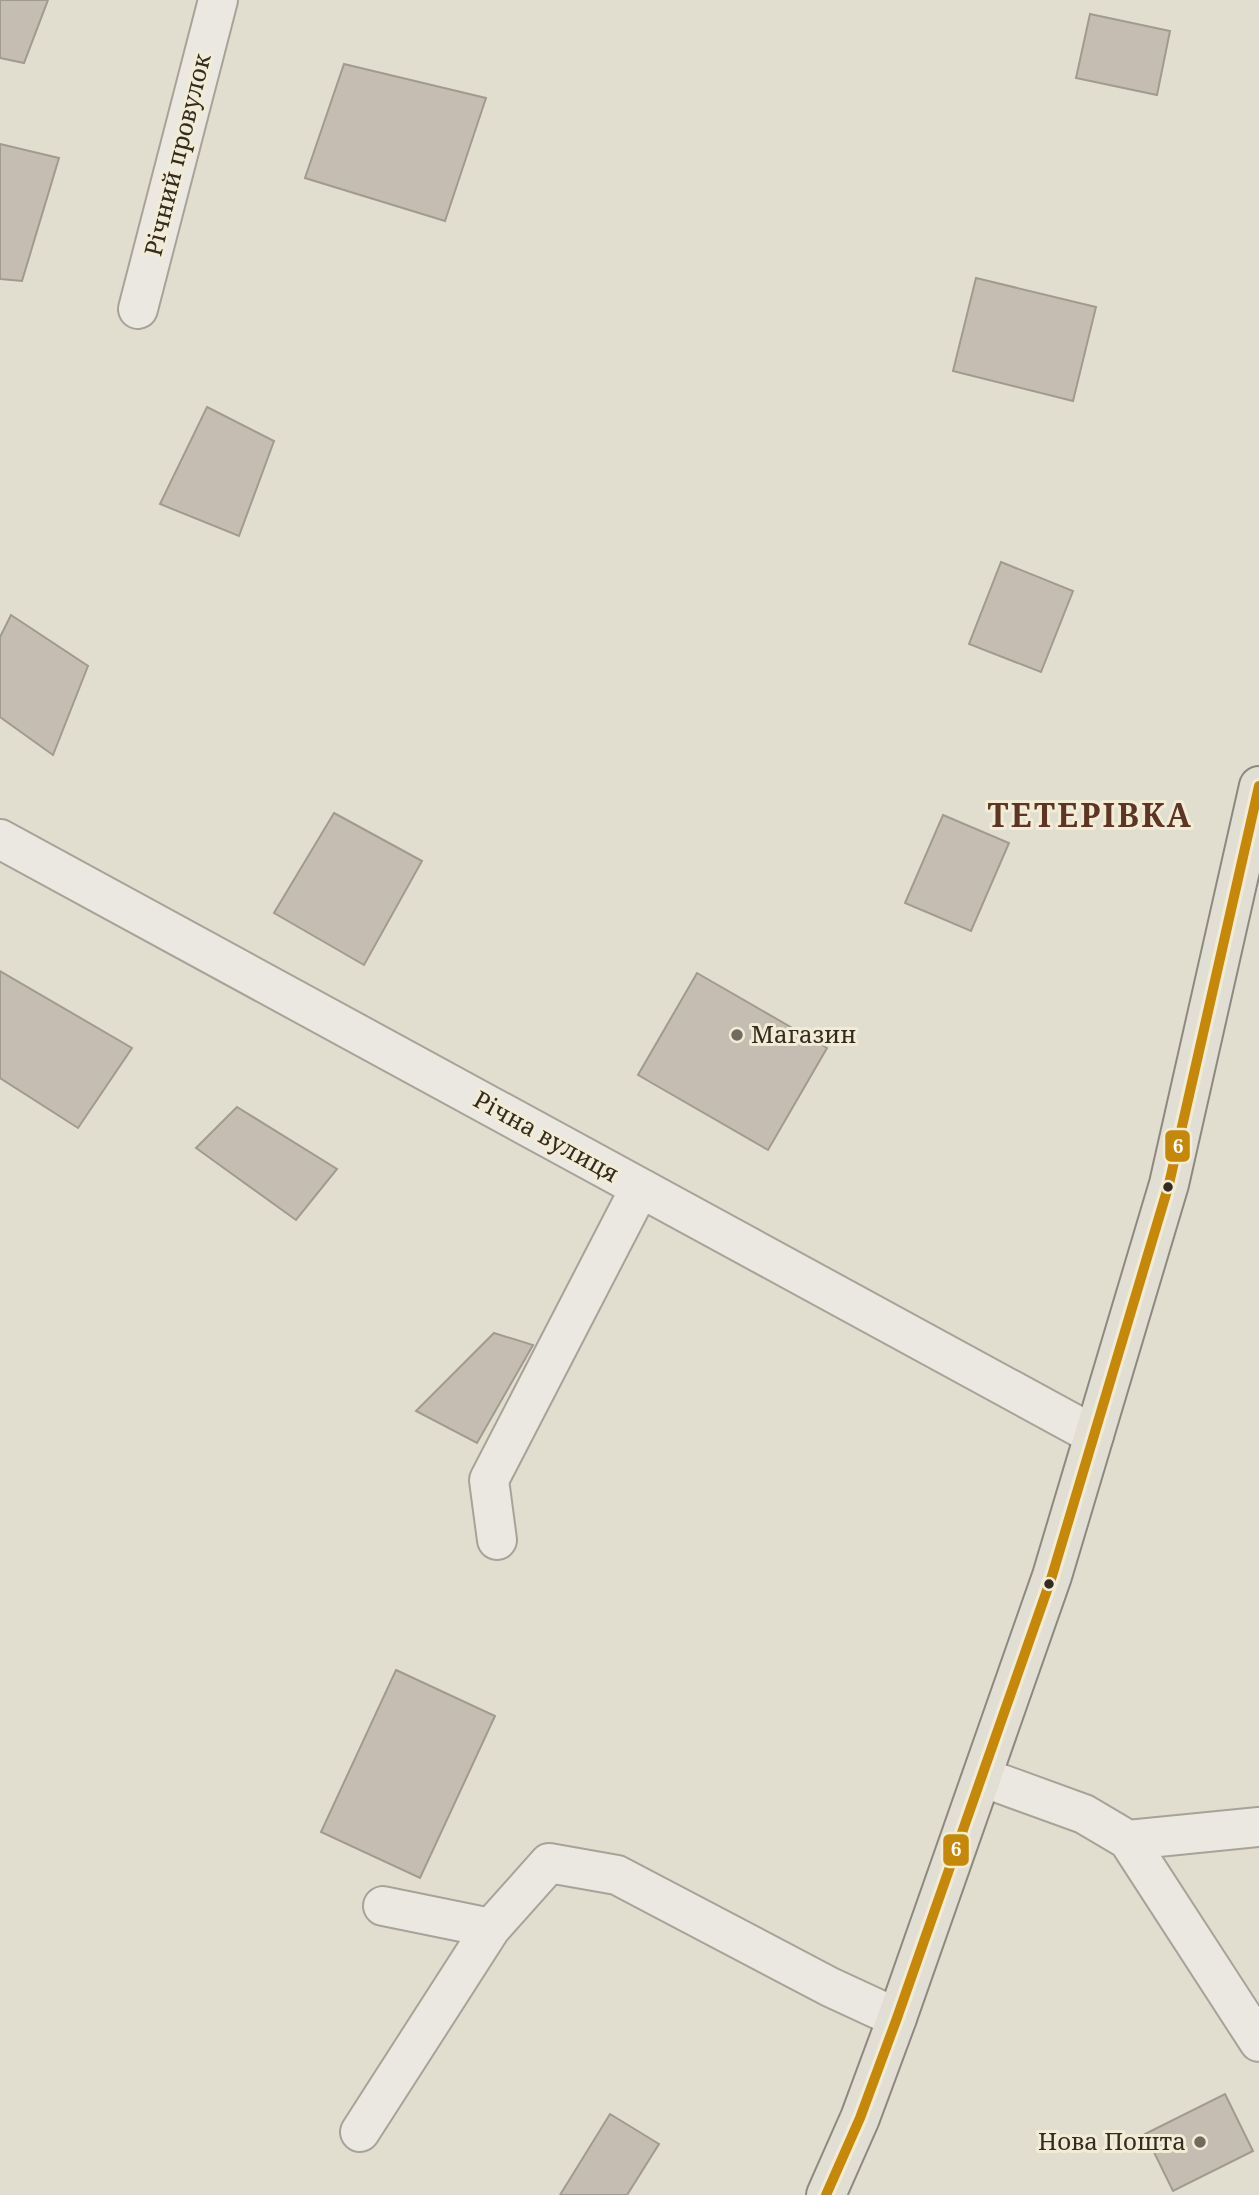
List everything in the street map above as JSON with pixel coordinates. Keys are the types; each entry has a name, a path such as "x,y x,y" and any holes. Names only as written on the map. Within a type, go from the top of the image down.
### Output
{"main road":[{"path":"825,2195 860,2118 897,2018 1052,1576 1169,1184 1259,786"}],"street":[{"name":"Річний провулок","path":"138,309 218,0"},
{"name":"Річна вулиця","path":"0,839 1094,1434"},
{"path":"497,1539 489,1480 640,1188"},
{"path":"982,1777 1084,1814 1128,1840 1259,2042"},
{"path":"1128,1840 1259,1827"},
{"path":"360,2132 491,1928 549,1863 617,1875 897,2018"},
{"path":"383,1906 491,1928"}],"building":[{"path":"0,0 48,0 24,63 0,58"},
{"path":"1090,14 1170,31 1157,95 1076,78"},
{"path":"344,64 486,98 445,221 305,178"},
{"path":"0,144 59,158 22,281 0,279"},
{"path":"976,278 1096,307 1073,401 953,371"},
{"path":"207,407 274,441 239,536 160,504"},
{"path":"1001,562 1073,591 1041,672 969,644"},
{"path":"11,615 88,666 53,755 0,717 0,637"},
{"path":"334,813 422,861 364,965 274,913"},
{"path":"943,815 1009,843 971,931 905,903"},
{"path":"0,971 132,1048 78,1128 0,1078"},
{"path":"697,973 827,1048 768,1150 638,1075"},
{"path":"237,1107 337,1169 296,1220 196,1148"},
{"path":"494,1333 533,1345 477,1443 416,1411"},
{"path":"396,1670 495,1716 420,1878 321,1832"},
{"path":"1225,2094 1253,2151 1173,2191 1145,2134"},
{"path":"610,2114 659,2144 627,2195 560,2195"}],"transit line":[{"name":"6","path":"826,2195 860,2118 897,2018 1052,1576 1169,1184 1259,786"}],"place":[{"name":"Магазин","path":"737,1035"},
{"name":"Нова Пошта","path":"1200,2142"}],"district":[{"name":"ТЕТЕРІВКА","path":"1090,816"}]}
